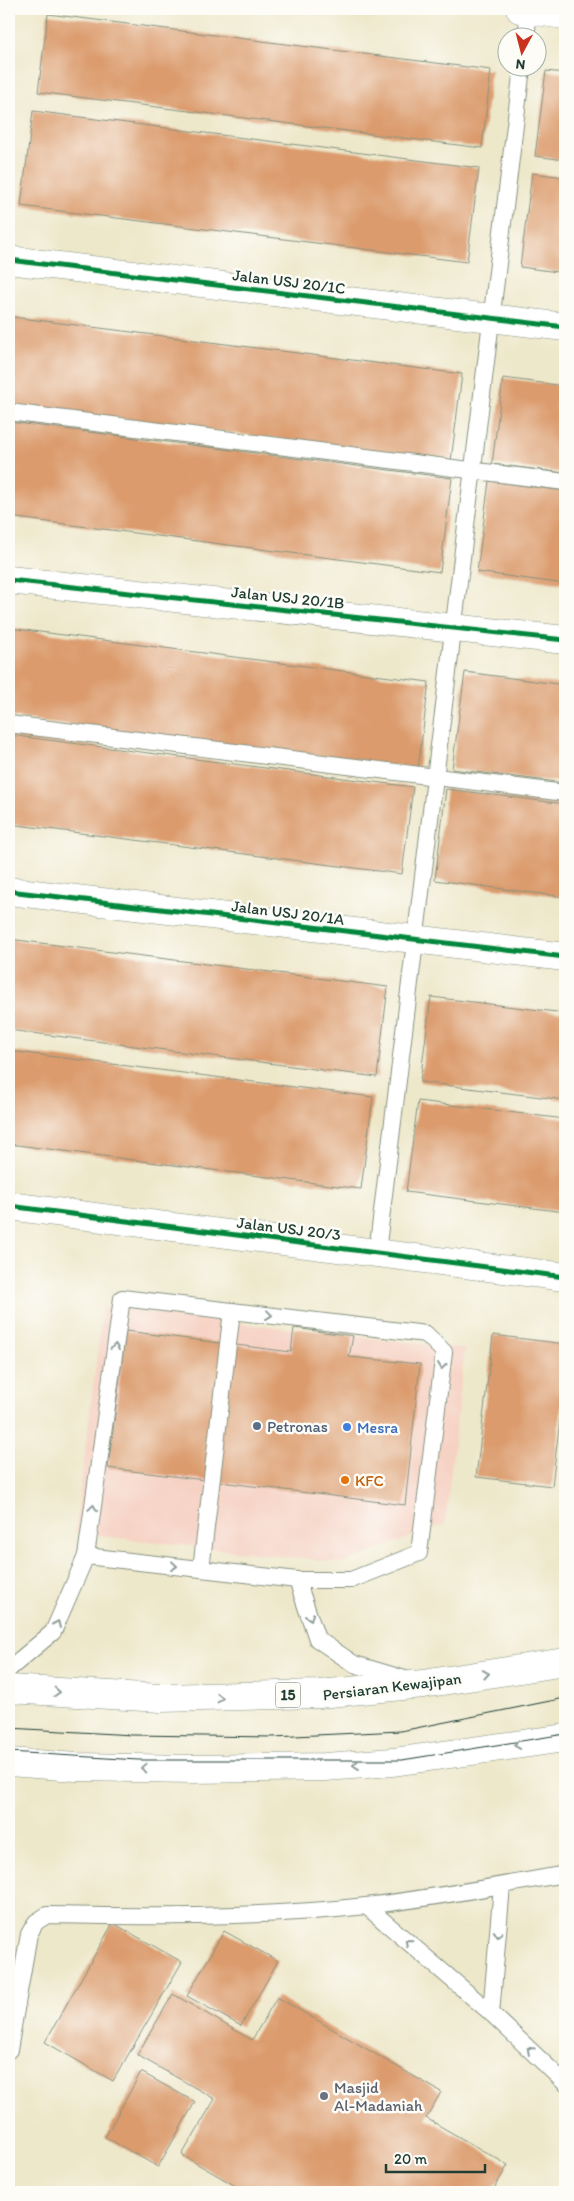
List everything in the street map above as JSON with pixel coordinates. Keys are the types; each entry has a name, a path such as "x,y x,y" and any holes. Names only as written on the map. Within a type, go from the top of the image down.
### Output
{"street":[{"path":"526,9 565,15"},
{"name":"Jalan USJ 20/1C","path":"9,260 565,327"},
{"name":"Jalan USJ 20/1B","path":"9,580 565,640"},
{"name":"Jalan USJ 20/1A","path":"9,891 565,957"},
{"name":"Jalan USJ 20/3","path":"9,1206 565,1277"},
{"name":"Persiaran Kewajipan","path":"9,1689 161,1698 227,1698 319,1694 423,1684 565,1662"},
{"path":"9,1762 76,1767 193,1769 325,1767 393,1762 565,1738"}],"lane":[{"path":"526,9 526,28"},
{"path":"377,1252 521,78"},
{"path":"9,412 565,482"},
{"path":"9,724 565,793"},
{"path":"9,1669 53,1632 86,1556 122,1298 426,1334 444,1352 419,1553 351,1580 297,1580 86,1556"},
{"path":"201,1570 232,1311"},
{"path":"297,1580 317,1639 354,1664 423,1684"},
{"path":"9,2050 29,1934 36,1922 47,1915 167,1917 255,1914 366,1906 502,1886 565,1874"},
{"path":"491,2013 502,1886"},
{"path":"366,1906 491,2013 565,2083"}],"shaded area":[{"path":"103,1307 465,1349 445,1524 344,1563 75,1533"}],"building":[{"path":"48,14 491,70 482,148 38,92"},
{"path":"546,71 565,73 565,160 535,156"},
{"path":"33,111 479,168 467,262 21,206"},
{"path":"532,173 565,177 565,273 520,267"},
{"path":"13,317 462,374 451,461 9,405 9,347"},
{"path":"503,378 565,386 565,473 492,464"},
{"path":"9,422 452,478 440,572 9,517"},
{"path":"489,481 565,491 565,584 477,572"},
{"path":"9,628 429,682 418,769 9,717"},
{"path":"465,672 565,685 565,783 452,769"},
{"path":"9,735 413,787 402,874 9,824"},
{"path":"446,789 565,804 565,897 435,880"},
{"path":"9,939 388,987 377,1077 9,1030"},
{"path":"431,997 565,1013 565,1100 420,1082"},
{"path":"9,1051 373,1097 361,1189 9,1144"},
{"path":"418,1101 565,1119 565,1212 406,1192"},
{"path":"294,1328 353,1336 349,1357 420,1364 405,1505 108,1468 126,1331 291,1352"},
{"path":"493,1335 565,1344 565,1377 552,1486 476,1477"},
{"path":"113,1923 182,1962 113,2081 45,2042"},
{"path":"224,1931 278,1961 241,2026 187,1996"},
{"name":"Masjid Al-Madaniah","path":"173,1994 252,2040 277,1997 441,2092 426,2118 508,2165 492,2192 246,2192 182,2155 215,2099 137,2055"},
{"path":"141,2072 195,2102 158,2167 105,2137"}],"tram line":[{"path":"9,1728 132,1735 273,1737 401,1731 565,1698"},
{"path":"9,1752 138,1760 402,1760 565,1734"}],"cycle path":[{"path":"9,260 565,327"},
{"path":"9,580 565,640"},
{"path":"9,891 565,957"},
{"path":"9,1206 565,1277"}],"place":[{"name":"Petronas","path":"257,1426"},
{"name":"Mesra","path":"347,1427"},
{"name":"KFC","path":"345,1480"},
{"name":"Masjid Al-Madaniah","path":"324,2096"}]}
